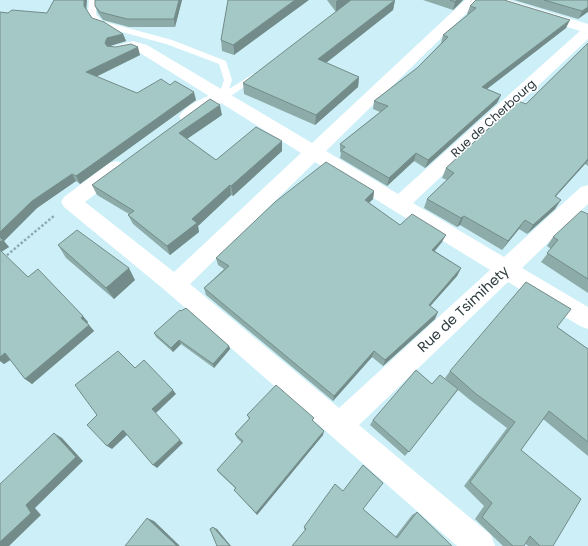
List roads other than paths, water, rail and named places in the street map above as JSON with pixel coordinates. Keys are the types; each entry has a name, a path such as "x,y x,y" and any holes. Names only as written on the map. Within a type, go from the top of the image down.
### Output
{"street":[{"path":"175,285 473,0"},
{"path":"495,0 588,30"},
{"name":"Rue de Cherbourg","path":"398,205 588,30"},
{"path":"116,50 133,45 142,48 312,153 588,319"},
{"path":"176,124 207,102 222,98"},
{"path":"133,156 71,202 175,285 480,546"},
{"name":"Rue de Tsimihety","path":"339,426 588,192"}],"lane":[{"path":"93,0 92,14 99,23 169,42 222,63 228,80 222,98"},
{"path":"222,98 266,68"}]}
